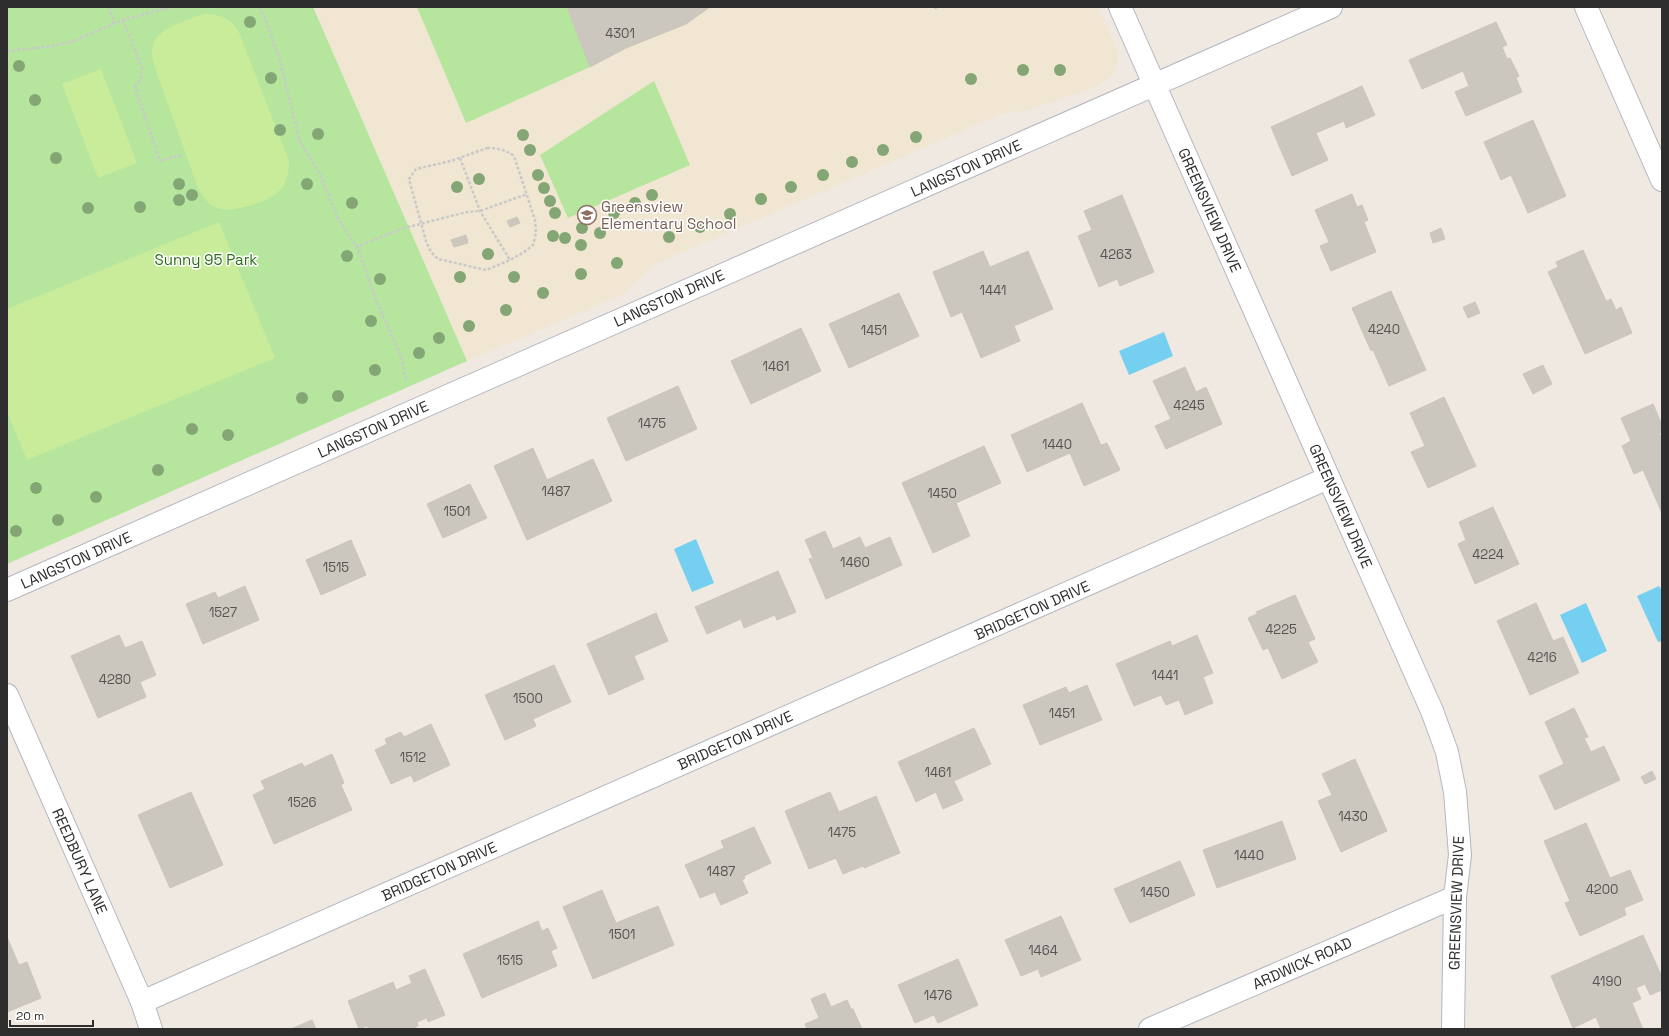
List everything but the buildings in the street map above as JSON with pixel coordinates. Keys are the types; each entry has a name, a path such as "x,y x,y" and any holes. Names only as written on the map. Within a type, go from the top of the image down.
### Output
{"street":[{"name":"GREENSVIEW DRIVE","path":"1120,7 1432,711 1447,752 1455,792 1460,855 1455,896 1453,1029"},
{"name":"LANGSTON DRIVE","path":"7,590 1331,7"},
{"path":"1586,7 1662,180"},
{"name":"BRIDGETON DRIVE","path":"142,1002 1328,478"},
{"name":"REEDBURY LANE","path":"7,695 142,1002 151,1029"},
{"name":"ARDWICK ROAD","path":"1150,1029 1455,896"}],"path":[{"path":"109,7 114,23"},
{"path":"7,52 71,42 114,23 171,7"},
{"path":"259,7 265,18 280,61 300,142 319,172 338,218 360,251 376,300 400,354 406,380"},
{"path":"123,20 142,68 141,79 135,87 160,161 181,156"},
{"path":"488,148 497,148 507,151 514,156 527,194 535,220 536,233 533,245 510,260 486,270 438,259 431,252 421,224 409,179 416,169 460,158 488,148"},
{"path":"460,158 480,211 510,260"},
{"path":"356,247 404,228 467,212 480,211 527,194"}],"shaded area":[{"name":"Greensview Elementary School","path":"313,7 1098,7 1118,53 1116,71 1104,82 1082,92 1023,111 1004,113 653,265 624,294 467,361"}],"green space":[{"name":"Sunny 95 Park","path":"7,7 313,7 467,361 7,564"},
{"path":"417,7 567,7 590,67 466,123"},
{"path":"207,14 225,18 238,30 289,161 287,178 284,185 278,192 266,200 240,208 217,208 206,200 198,188 152,57 154,43 156,38 161,33 173,26 200,15"},
{"path":"101,69 137,163 98,178 62,84"},
{"path":"654,81 690,165 568,218 540,155"},
{"path":"219,222 275,358 27,460 7,411 7,309"}],"water":[{"path":"1164,332 1173,356 1129,375 1119,351"},
{"path":"696,539 714,583 692,592 674,549"},
{"path":"1659,586 1662,591 1662,641 1658,642 1637,596"},
{"path":"1586,603 1607,651 1582,663 1560,615"}],"place":[{"name":"Greensview Elementary School","path":"587,215"}]}
